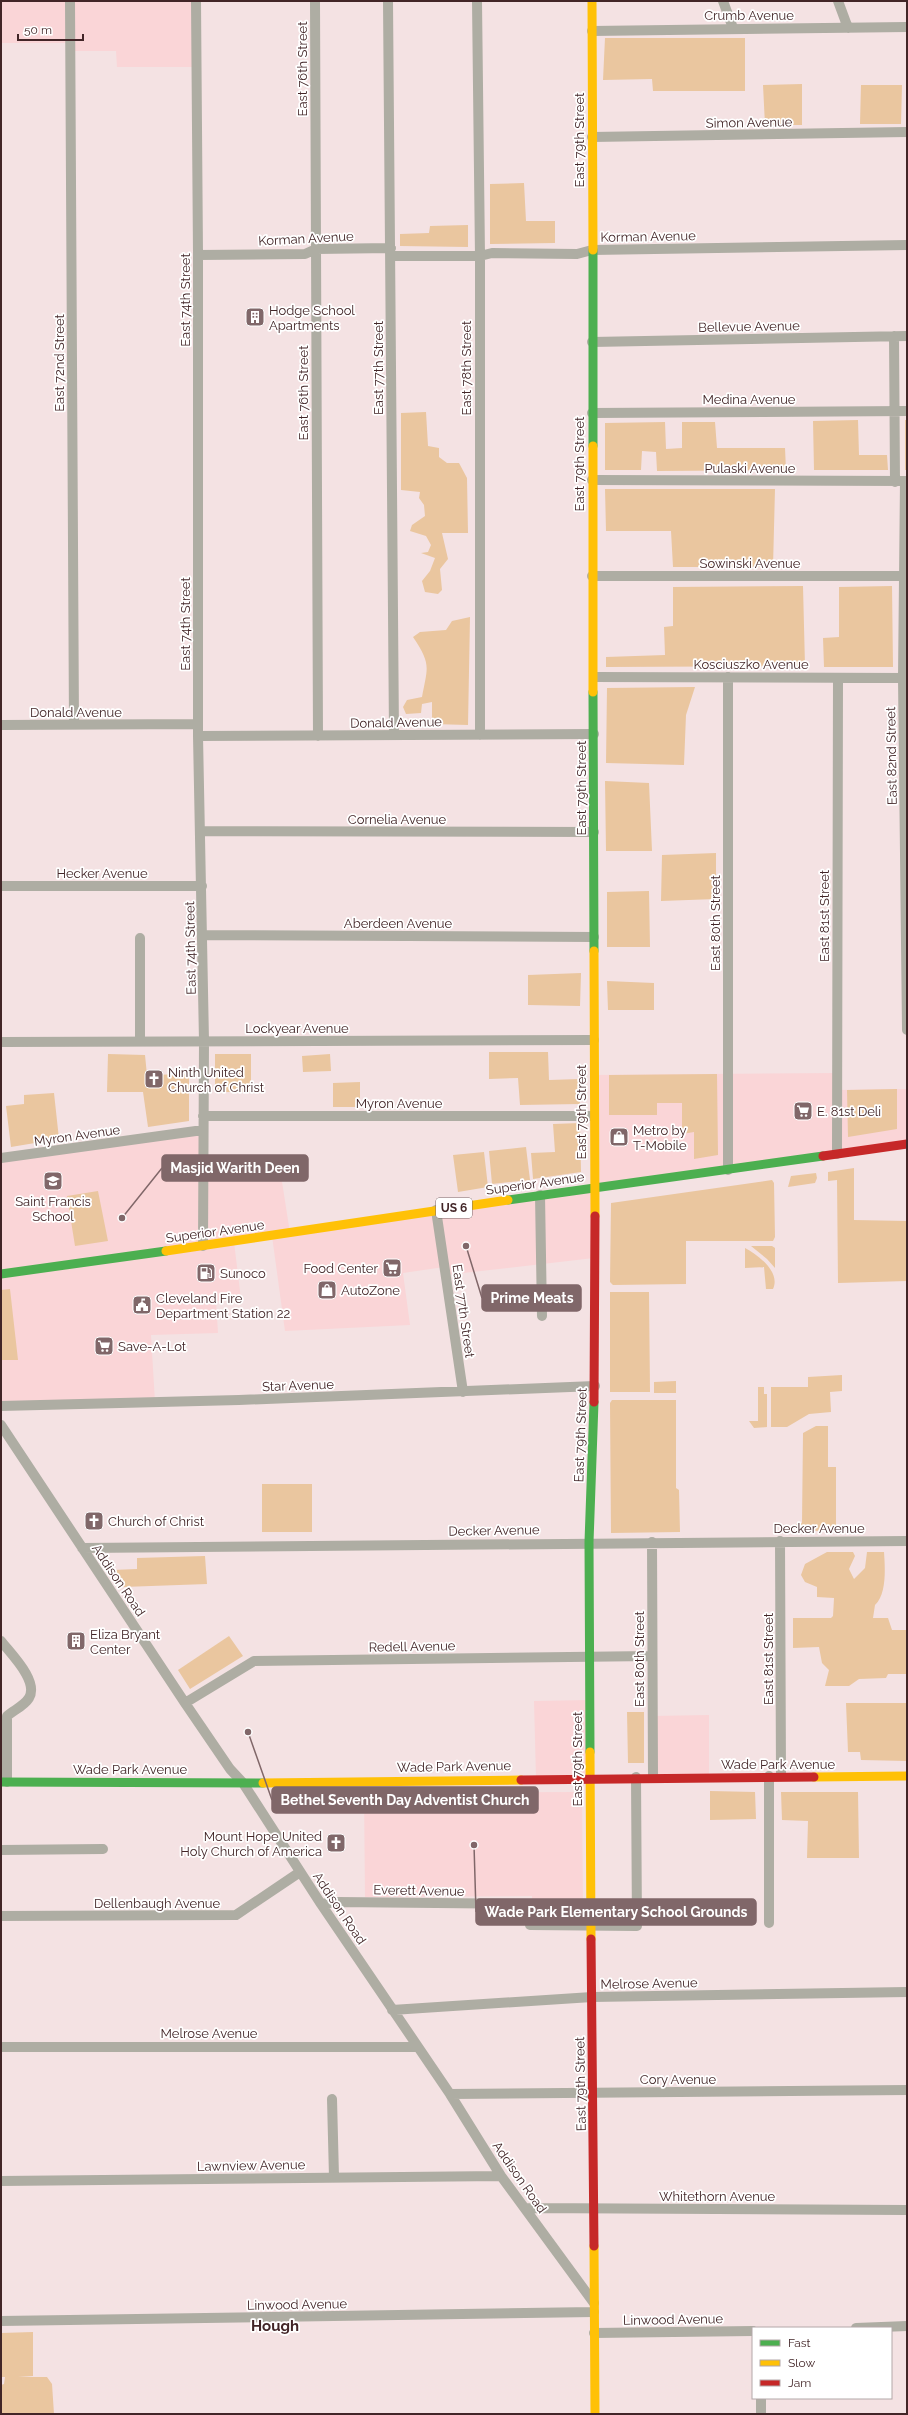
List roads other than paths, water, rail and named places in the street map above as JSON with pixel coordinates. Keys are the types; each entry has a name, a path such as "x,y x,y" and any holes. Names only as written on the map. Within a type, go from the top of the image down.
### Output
{"main road":[{"name":"East 79th Street","path":"592,1 592,576 594,677 595,1386 589,1542 589,1656 594,2092 592,2208 594,2414"},
{"name":"Superior Avenue","path":"1,1274 203,1246 540,1195 907,1144"},
{"name":"Wade Park Avenue","path":"4,1782 243,1782 636,1777 907,1776"}],"street":[{"name":"East 72nd Street","path":"70,1 74,725"},
{"name":"East 74th Street","path":"196,1 198,255 198,736 204,1041 203,1246"},
{"name":"East 76th Street","path":"315,1 318,736"},
{"name":"East 77th Street","path":"388,1 394,735"},
{"name":"East 78th Street","path":"477,1 480,256 480,735"},
{"path":"723,1 733,28"},
{"path":"838,1 848,28"},
{"name":"Crumb Avenue","path":"592,31 733,28 907,27"},
{"name":"Simon Avenue","path":"592,137 907,132"},
{"name":"Korman Avenue","path":"198,255 305,254 316,249 480,256 492,254 577,254 592,250 907,245"},
{"name":"East 82nd Street","path":"894,336 896,411 903,481 905,576 907,1030"},
{"name":"Bellevue Avenue","path":"592,342 907,336"},
{"name":"Medina Avenue","path":"592,413 907,411"},
{"name":"Pulaski Avenue","path":"592,480 903,481"},
{"name":"Sowinski Avenue","path":"592,576 905,576"},
{"name":"Kosciuszko Avenue","path":"594,677 905,678"},
{"name":"East 80th Street","path":"728,677 728,1170"},
{"name":"East 81st Street","path":"837,1154 838,678"},
{"name":"Donald Avenue","path":"1,725 198,724"},
{"name":"Donald Avenue","path":"198,736 594,734"},
{"name":"Cornelia Avenue","path":"200,831 594,832"},
{"name":"Hecker Avenue","path":"1,886 202,886"},
{"name":"Aberdeen Avenue","path":"202,935 594,938"},
{"path":"140,938 140,1042"},
{"name":"Lockyear Avenue","path":"1,1042 594,1040"},
{"name":"Myron Avenue","path":"203,1116 594,1116"},
{"name":"Myron Avenue","path":"1,1158 203,1130"},
{"path":"540,1195 542,1316"},
{"name":"East 77th Street","path":"436,1210 463,1392"},
{"name":"Star Avenue","path":"1,1406 463,1392 595,1386"},
{"name":"Addison Road","path":"1,1425 185,1703 230,1769 243,1782 321,1904 450,2094 501,2176 526,2208 594,2308"},
{"name":"East 81st Street","path":"780,1541 781,1776"},
{"name":"Decker Avenue","path":"82,1548 589,1542 907,1541"},
{"name":"East 80th Street","path":"652,1542 651,1656 653,1777"},
{"path":"1,1641 28,1676 30,1684 30,1696 25,1703 7,1716 4,1782"},
{"name":"Redell Avenue","path":"185,1703 254,1661 651,1656"},
{"path":"769,1776 769,1923"},
{"path":"591,1926 637,1926 636,1777"},
{"path":"1,1850 103,1849"},
{"name":"Dellenbaugh Avenue","path":"1,1916 236,1916 300,1872"},
{"name":"Everett Avenue","path":"321,1904 346,1902 530,1904 530,1925 591,1926"},
{"name":"Melrose Avenue","path":"392,2010 592,1997 907,1992"},
{"name":"Melrose Avenue","path":"1,2047 417,2047"},
{"name":"Cory Avenue","path":"450,2094 907,2090"},
{"path":"332,2099 334,2177"},
{"name":"Lawnview Avenue","path":"1,2182 501,2176"},
{"name":"Whitethorn Avenue","path":"526,2208 907,2210"},
{"name":"Linwood Avenue","path":"1,2321 594,2308"},
{"path":"882,2327 907,2326"},
{"name":"Linwood Avenue","path":"594,2333 752,2331"},
{"path":"761,2399 761,2414"}],"place":[{"name":"Hodge School Apartments","path":"255,317"},
{"name":"Ninth United Church of Christ","path":"154,1079"},
{"name":"E. 81st Deli","path":"803,1111"},
{"name":"Metro by T-Mobile","path":"619,1137"},
{"name":"Saint Francis School","path":"53,1181"},
{"name":"Masjid Warith Deen","path":"122,1218"},
{"name":"Prime Meats","path":"466,1246"},
{"name":"Food Center","path":"392,1268"},
{"name":"Sunoco","path":"206,1273"},
{"name":"AutoZone","path":"327,1290"},
{"name":"Cleveland Fire Department Station 22","path":"142,1305"},
{"name":"Save-A-Lot","path":"104,1346"},
{"name":"Church of Christ","path":"94,1521"},
{"name":"Eliza Bryant Center","path":"76,1641"},
{"name":"Bethel Seventh Day Adventist Church","path":"248,1732"},
{"name":"Mount Hope United Holy Church of America","path":"336,1843"},
{"name":"Wade Park Elementary School Grounds","path":"474,1845"}],"district":[{"name":"Hough","path":"275,2326"}]}
